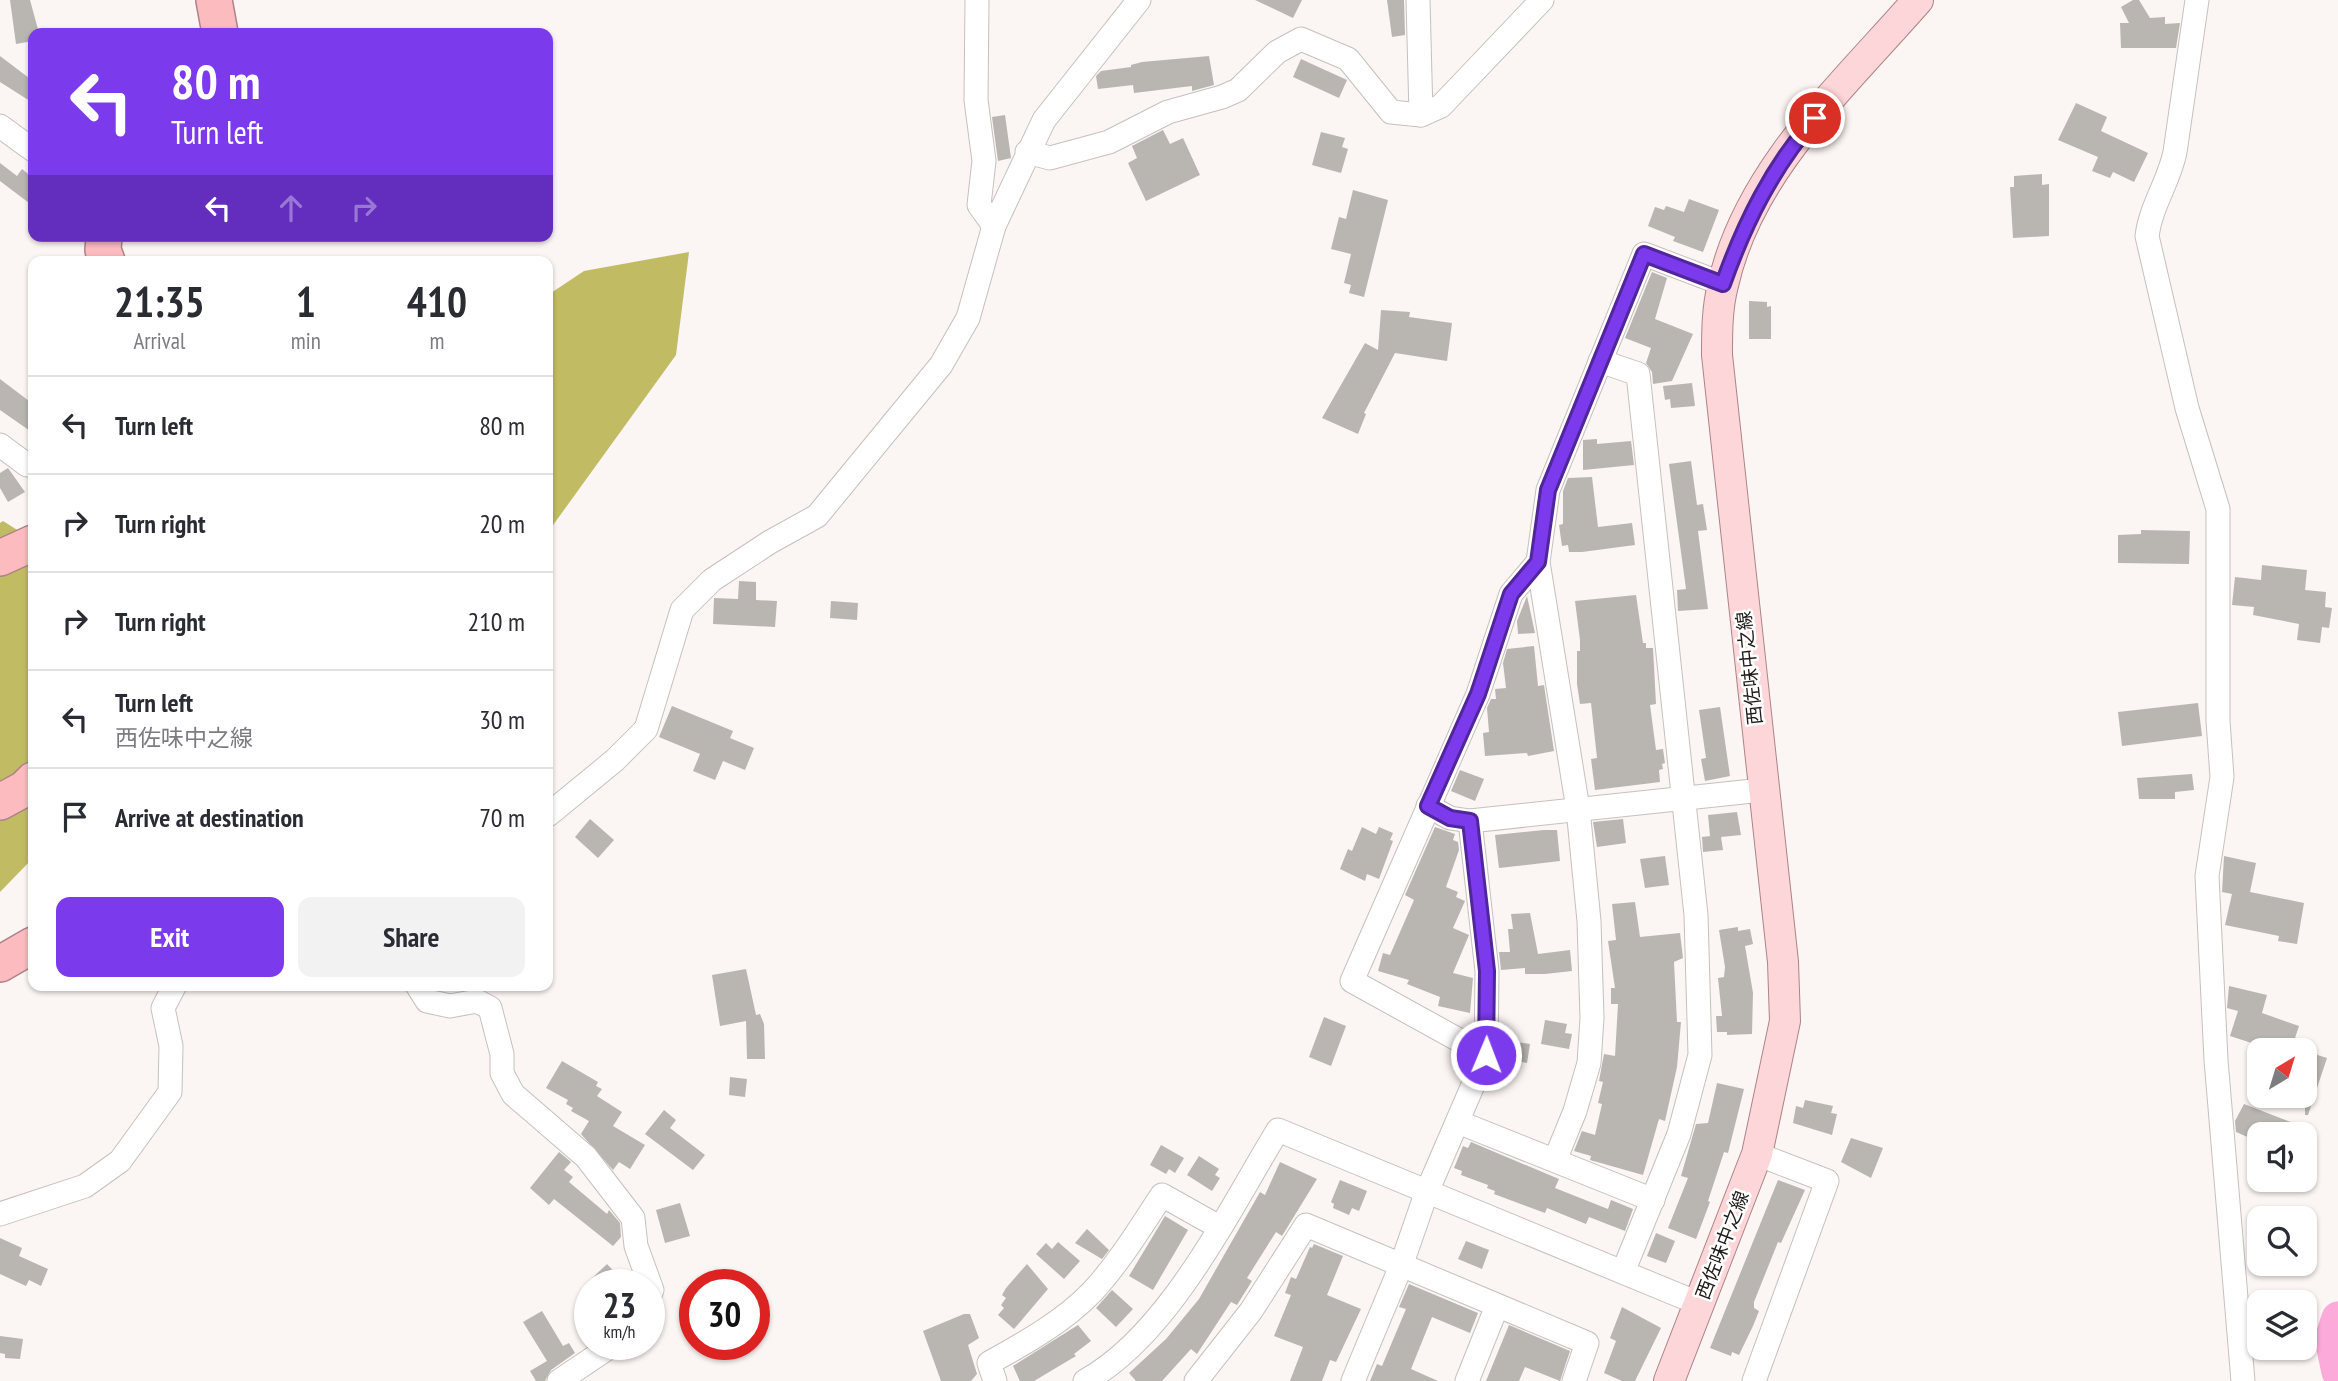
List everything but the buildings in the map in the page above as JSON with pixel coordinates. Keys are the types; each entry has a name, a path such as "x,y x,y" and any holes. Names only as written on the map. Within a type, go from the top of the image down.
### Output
{"highway":[{"path":"214,0 219,28"},
{"path":"0,558 28,545"},
{"path":"0,802 28,785"},
{"path":"0,964 28,948"}],"main road":[{"name":"西佐味中之線","path":"1668,1381 1757,1154 1785,1021 1783,962 1762,790 1717,355 1723,284 1740,235 1765,185 1798,138 1918,0"}],"street":[{"path":"977,0 976,100 984,161 979,205 994,226"},
{"path":"553,811 615,760 646,729 682,610 712,580 770,542 817,516 941,365 968,318 994,226 1044,120 1139,0"},
{"path":"1418,0 1421,116"},
{"path":"1027,152 1050,158 1098,145 1168,112 1222,97 1238,90 1277,52 1301,39 1348,59 1391,112 1421,116 1441,106 1542,0"},
{"path":"2197,0 2173,163 2170,175 2151,211 2147,236 2187,408 2218,509 2218,721 2222,777 2207,876 2216,1060 2243,1381"},
{"path":"0,125 28,146"},
{"path":"1555,1160 1575,1111 1589,1063 1592,1018 1589,921 1578,809 1538,562 1548,490 1644,254 1723,284"},
{"path":"1600,361 1638,374 1667,624 1682,798 1696,915 1700,1055 1679,1134 1623,1272"},
{"path":"0,446 27,466"},
{"path":"1486,1055 1352,981 1478,694 1511,594 1538,562"},
{"path":"1428,806 1450,818 1470,821 1762,790"},
{"path":"1353,1381 1401,1266 1426,1194 1486,1055 1487,971 1470,821"},
{"path":"0,1214 85,1186 120,1161 170,1092 171,1046 163,1008 172,991"},
{"path":"420,991 426,1002 450,1006 477,1001 490,1009 502,1054 502,1073 513,1094 586,1157 634,1218 636,1246 644,1269"},
{"path":"1458,1122 1653,1200"},
{"path":"1085,1381 1142,1335 1188,1278 1278,1130 1426,1194 1700,1304"},
{"path":"1756,1380 1827,1181 1757,1154"},
{"path":"995,1381 989,1363 1036,1337 1091,1293 1128,1248 1162,1195 1219,1227"},
{"path":"1196,1381 1251,1311 1306,1225 1587,1343 1574,1381"},
{"path":"1467,1381 1497,1306"},
{"path":"559,1381 590,1360"}],"shaded area":[{"path":"689,252 676,355 553,525 553,292 584,271"},
{"path":"3,521 28,537 28,863 0,892 0,523"}],"waterway":[{"path":"2338,1318 2331,1339 2338,1372"}],"route":[{"path":"1486,1055 1487,971 1481,908 1471,856 1470,821 1450,818 1428,806 1478,694 1511,594 1538,562 1548,490 1644,254 1723,284 1740,235 1765,185 1815,118"}]}
